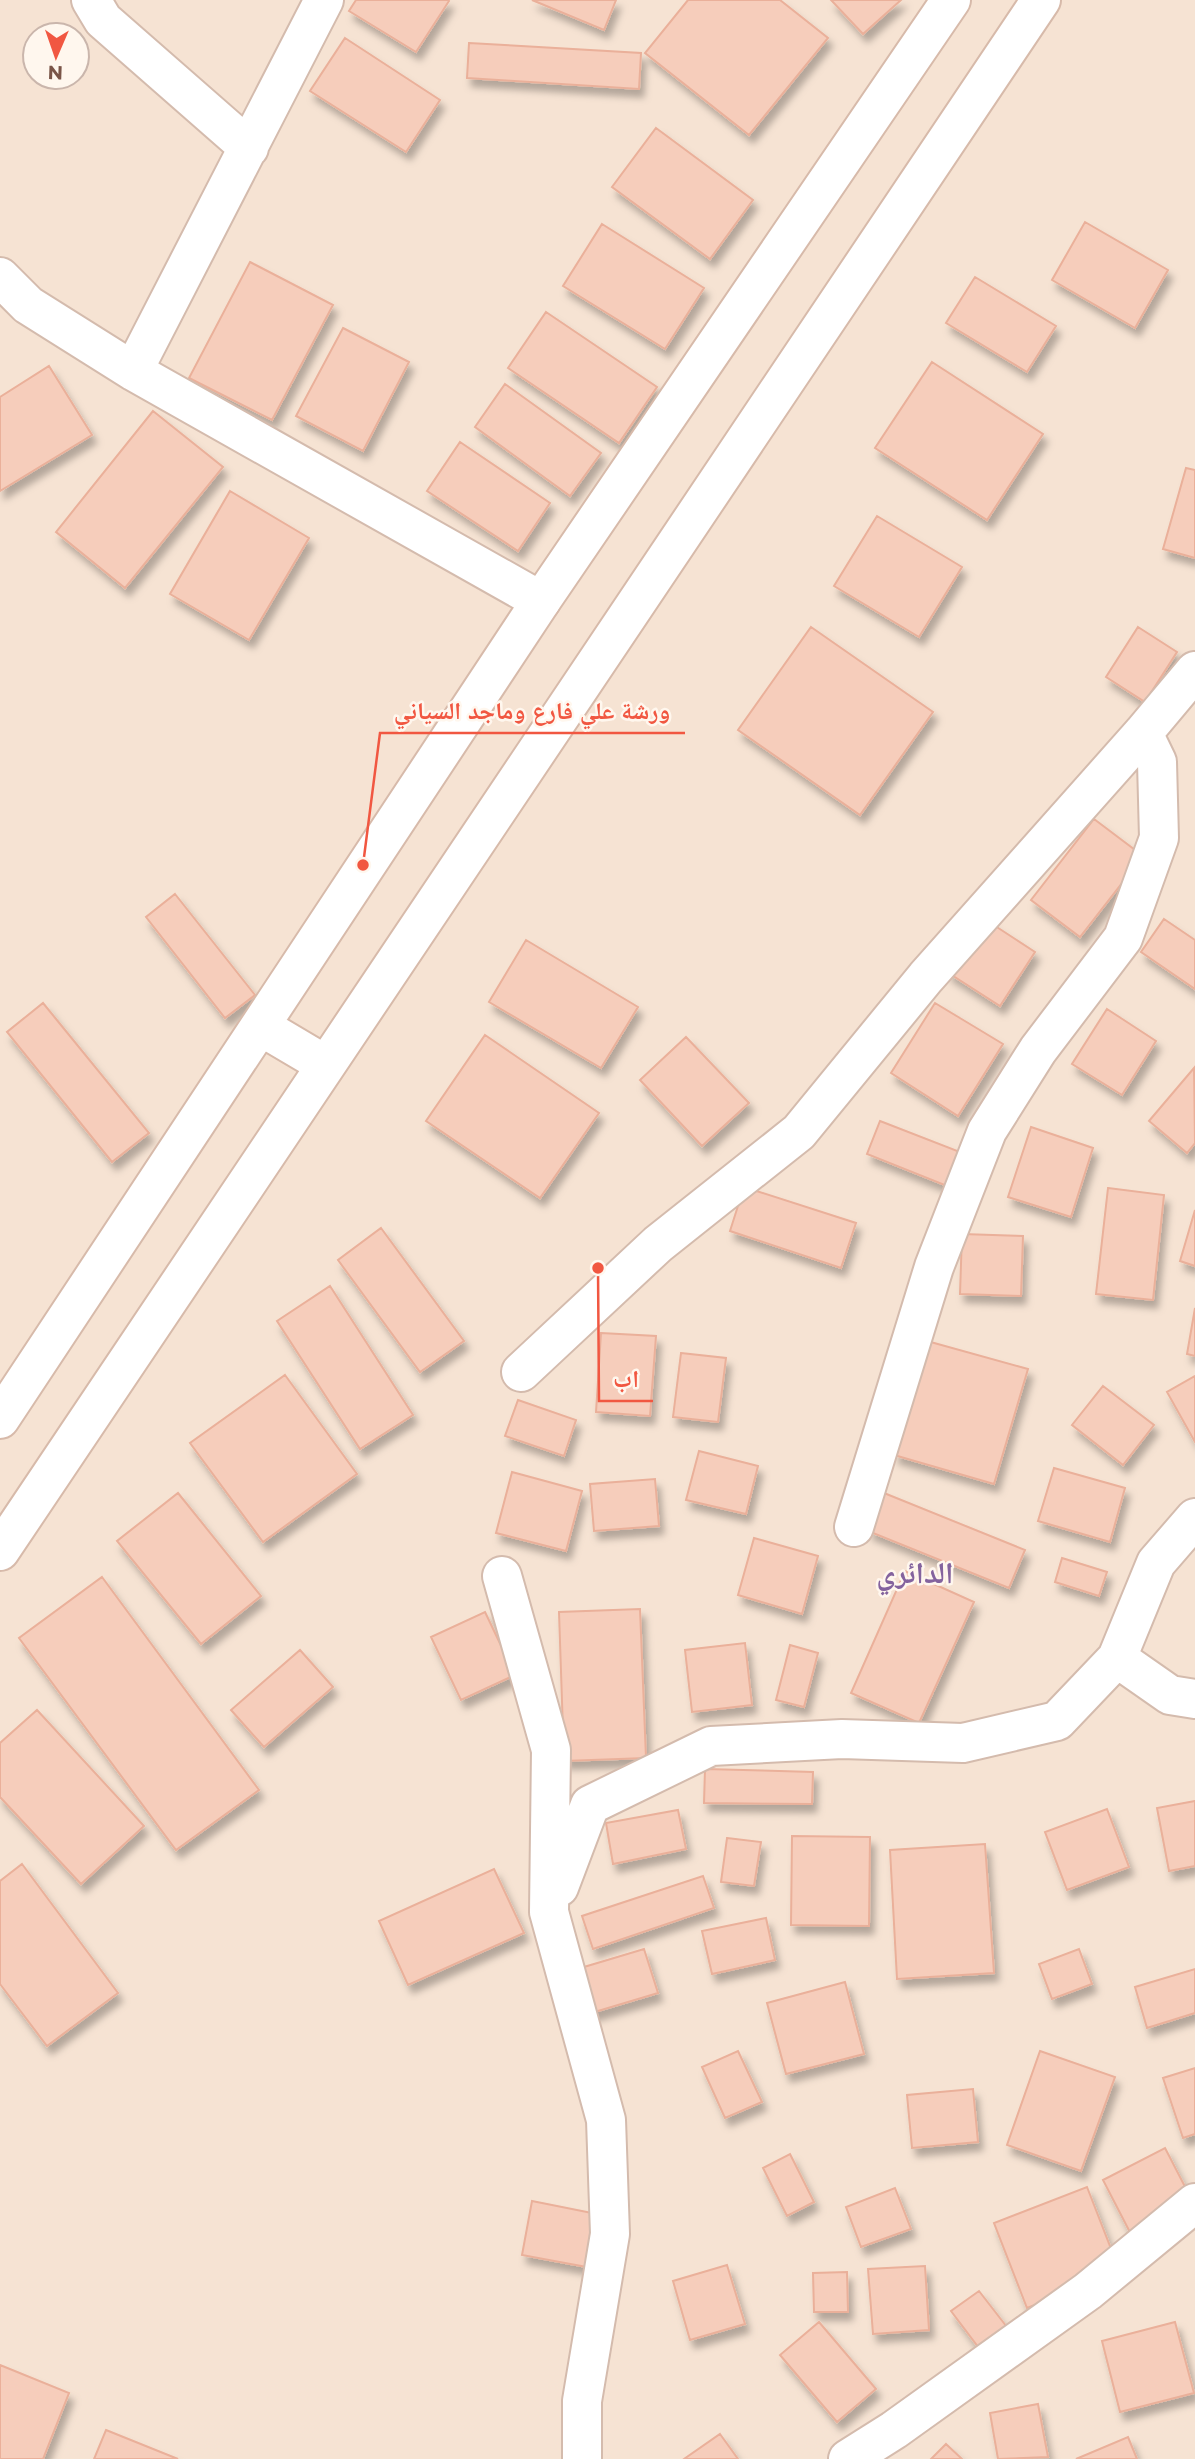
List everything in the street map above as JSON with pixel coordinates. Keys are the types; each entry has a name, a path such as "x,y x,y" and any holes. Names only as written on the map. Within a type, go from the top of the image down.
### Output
{"street":[{"path":"91,0 103,20 249,148"},
{"path":"133,372 324,0"},
{"path":"0,1419 541,601 951,0"},
{"path":"0,1551 1041,0"},
{"path":"0,277 28,305 133,372 541,601"},
{"path":"521,1372 658,1244 799,1132 926,977 1195,671"},
{"path":"854,1527 934,1267 987,1131 1038,1050 1123,937 1159,838 1157,762 1143,733"},
{"path":"260,1026 326,1065"},
{"path":"550,1912 590,1805 711,1746 842,1739 963,1743 1057,1721 1117,1658 1156,1563 1195,1518"},
{"path":"502,1576 551,1750 550,1912 606,2120 610,2234 582,2401 582,2459"},
{"path":"1117,1658 1170,1695 1195,1699"},
{"path":"848,2459 894,2430 1088,2291 1195,2203"}],"shaded area":[{"path":"0,0 1195,0 1195,2459 0,2459"}],"building":[{"path":"356,0 449,1 416,52 349,11"},
{"path":"532,0 616,0 604,30"},
{"path":"688,0 780,0 828,38 749,135 645,53"},
{"path":"831,0 901,0 863,34"},
{"path":"345,38 440,100 406,152 310,91"},
{"path":"469,43 641,53 639,89 467,78"},
{"path":"656,128 753,200 710,259 612,187"},
{"path":"1085,222 1168,270 1135,328 1052,280"},
{"path":"602,224 704,288 665,349 563,286"},
{"path":"250,262 333,305 272,420 189,378"},
{"path":"975,277 1056,326 1027,372 946,323"},
{"path":"546,312 657,387 619,443 508,368"},
{"path":"343,328 409,362 363,451 296,416"},
{"path":"932,362 1043,434 987,520 875,448"},
{"path":"49,366 92,435 0,491 0,397"},
{"path":"505,384 601,453 570,496 475,427"},
{"path":"153,411 223,467 125,588 56,532"},
{"path":"460,442 550,503 518,551 427,491"},
{"path":"1186,468 1195,470 1195,558 1163,549"},
{"path":"230,491 309,538 249,640 170,594"},
{"path":"877,516 962,567 919,637 834,586"},
{"path":"811,627 933,712 860,815 738,730"},
{"path":"1138,627 1177,652 1145,702 1106,677"},
{"path":"1094,819 1143,856 1080,937 1031,900"},
{"path":"175,894 255,995 225,1018 146,917"},
{"path":"983,918 1035,952 1000,1006 947,972"},
{"path":"1164,919 1195,940 1195,989 1141,952"},
{"path":"526,940 638,1007 601,1068 489,1002"},
{"path":"43,1003 149,1133 112,1162 7,1032"},
{"path":"935,1003 1003,1044 958,1116 891,1073"},
{"path":"1107,1009 1156,1041 1122,1095 1072,1064"},
{"path":"485,1035 599,1113 540,1198 426,1121"},
{"path":"686,1037 749,1103 702,1146 640,1080"},
{"path":"1194,1068 1195,1143 1187,1153 1149,1121"},
{"path":"880,1121 960,1152 947,1186 867,1154"},
{"path":"1031,1127 1093,1148 1071,1217 1008,1197"},
{"path":"744,1187 856,1223 841,1268 730,1231"},
{"path":"1108,1188 1164,1195 1153,1300 1096,1294"},
{"path":"1195,1210 1195,1266 1180,1261"},
{"path":"381,1228 464,1341 420,1372 338,1260"},
{"path":"962,1234 1023,1236 1021,1296 960,1294"},
{"path":"330,1286 413,1415 360,1449 277,1321"},
{"path":"1195,1308 1195,1356 1187,1354"},
{"path":"601,1333 656,1336 650,1416 596,1412"},
{"path":"927,1341 1028,1369 994,1484 894,1455"},
{"path":"681,1353 726,1358 718,1422 673,1417"},
{"path":"285,1375 357,1474 263,1542 190,1443"},
{"path":"1195,1376 1195,1442 1167,1392"},
{"path":"1103,1386 1154,1425 1123,1465 1072,1425"},
{"path":"518,1400 576,1420 564,1456 505,1436"},
{"path":"699,1451 758,1466 746,1514 686,1500"},
{"path":"1054,1468 1125,1488 1110,1542 1038,1521"},
{"path":"512,1472 582,1491 566,1551 496,1533"},
{"path":"655,1479 659,1526 594,1531 590,1484"},
{"path":"178,1493 261,1596 201,1644 117,1541"},
{"path":"884,1493 1025,1550 1009,1588 868,1531"},
{"path":"754,1538 818,1556 802,1614 738,1595"},
{"path":"1062,1558 1107,1572 1099,1596 1055,1582"},
{"path":"905,1571 974,1602 919,1723 851,1693"},
{"path":"102,1577 259,1790 176,1850 19,1638"},
{"path":"640,1609 646,1758 564,1761 559,1612"},
{"path":"485,1612 515,1675 461,1700 431,1637"},
{"path":"745,1643 752,1705 692,1712 685,1650"},
{"path":"790,1645 818,1653 804,1707 776,1700"},
{"path":"300,1650 333,1687 264,1747 231,1710"},
{"path":"37,1710 144,1826 81,1884 0,1797 0,1743"},
{"path":"705,1769 813,1772 812,1804 704,1803"},
{"path":"1195,1801 1195,1866 1169,1871 1157,1808"},
{"path":"1107,1809 1129,1867 1067,1890 1045,1832"},
{"path":"678,1810 686,1849 613,1864 606,1823"},
{"path":"792,1836 870,1837 869,1926 791,1925"},
{"path":"727,1838 761,1842 754,1886 721,1882"},
{"path":"985,1844 994,1973 897,1979 890,1850"},
{"path":"22,1864 118,1993 47,2046 0,1984 0,1881"},
{"path":"494,1869 524,1933 408,1985 379,1921"},
{"path":"703,1876 714,1908 593,1949 582,1916"},
{"path":"766,1918 775,1960 712,1974 702,1931"},
{"path":"644,1949 658,1993 588,2014 574,1970"},
{"path":"1079,1949 1092,1984 1052,1999 1039,1964"},
{"path":"1195,1969 1195,2013 1147,2028 1135,1987"},
{"path":"845,1982 864,2054 786,2074 767,2003"},
{"path":"738,2051 762,2102 725,2118 702,2067"},
{"path":"1040,2051 1115,2077 1081,2171 1007,2145"},
{"path":"1195,2068 1195,2134 1183,2138 1163,2078"},
{"path":"973,2089 978,2142 912,2148 907,2095"},
{"path":"1165,2148 1195,2206 1134,2240 1103,2180"},
{"path":"790,2154 814,2202 787,2216 763,2168"},
{"path":"1087,2187 1120,2272 1027,2308 994,2223"},
{"path":"895,2188 911,2229 861,2247 846,2207"},
{"path":"532,2201 602,2215 592,2268 522,2255"},
{"path":"727,2265 745,2324 690,2340 673,2281"},
{"path":"925,2266 929,2330 873,2334 868,2269"},
{"path":"847,2272 848,2312 814,2312 813,2273"},
{"path":"979,2291 1010,2331 982,2352 951,2311"},
{"path":"819,2322 876,2389 837,2422 780,2355"},
{"path":"1175,2322 1194,2393 1120,2412 1102,2341"},
{"path":"0,2365 69,2393 43,2459 0,2459"},
{"path":"1038,2404 1048,2457 998,2459 990,2413"},
{"path":"106,2430 178,2459 94,2459"},
{"path":"720,2434 738,2459 684,2459"},
{"path":"1128,2437 1137,2459 1076,2459"},
{"path":"946,2444 962,2459 931,2459"}],"place":[{"name":"ورشة علي فارع وماجد السياني","path":"363,865"},
{"name":"اب","path":"598,1268"}],"district":[{"name":"الدائري","path":"915,1573"}]}
